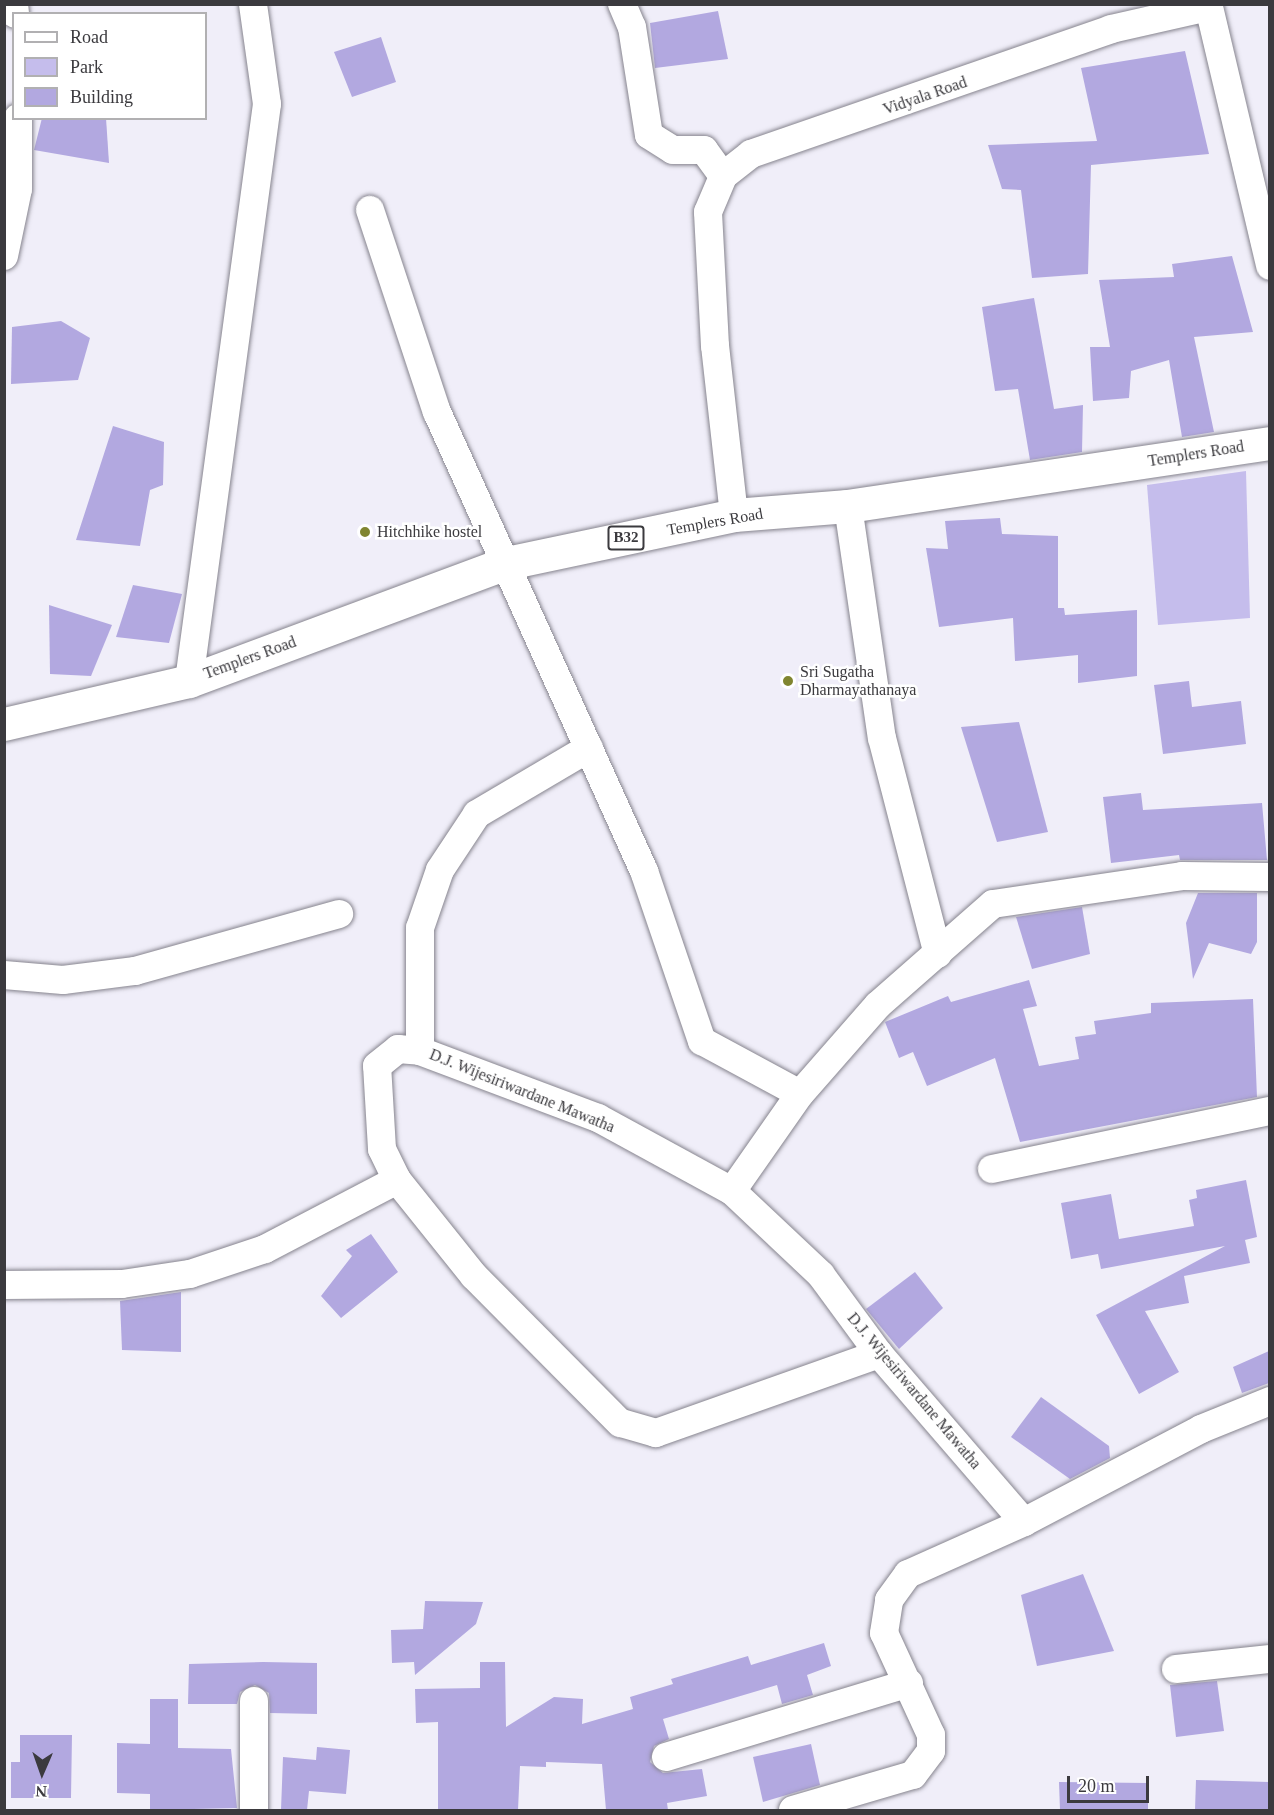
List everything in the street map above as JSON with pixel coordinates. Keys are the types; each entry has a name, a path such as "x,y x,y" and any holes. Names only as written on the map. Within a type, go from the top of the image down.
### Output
{"main road":[{"name":"Templers Road","path":"4,724 189,681 507,563 734,515 848,506 1269,442"}],"street":[{"path":"189,681 267,104 253,4"},
{"path":"622,4 632,27 649,135 673,150 704,150 723,176"},
{"name":"Vidyala Road","path":"734,515 715,346 708,212 723,176 751,154 1108,17 1208,6 1269,266"},
{"path":"4,256 18,189 18,120"},
{"path":"370,210 437,412 644,871 702,1041 800,1094"},
{"path":"848,506 882,738 938,954"},
{"path":"420,1051 420,928 440,870 477,814 589,748"},
{"path":"732,1191 800,1094 878,1005 993,904 1182,876 1269,877"},
{"path":"4,975 63,980 135,971 339,914"},
{"name":"D.J. Wijesiriwardane Mawatha","path":"879,1354 656,1433 636,1431 620,1423 474,1276 397,1180 382,1149 377,1066 398,1049 420,1051 598,1118 732,1191 821,1275 879,1354 1024,1522"},
{"path":"992,1169 1269,1111"},
{"path":"4,1285 122,1284 190,1274 265,1249 397,1180"},
{"path":"793,1810 913,1775 931,1751 931,1735 884,1633 889,1600 908,1574 1024,1522 1201,1429 1269,1401"},
{"path":"1176,1669 1269,1659"},
{"path":"666,1756 909,1683"},
{"path":"254,1701 254,1810"}],"green space":[{"path":"1246,471 1250,618 1158,625 1147,485"}],"building":[{"path":"718,11 728,59 655,68 650,23"},
{"path":"381,37 396,82 352,97 334,52"},
{"path":"1185,51 1209,154 1091,165 1088,274 1032,278 1021,190 1002,189 988,145 1097,141 1081,68"},
{"path":"42,120 106,120 109,163 34,150"},
{"path":"1232,256 1253,332 1194,337 1214,432 1182,437 1169,360 1131,371 1129,398 1093,401 1090,347 1110,347 1099,280 1174,277 1172,264"},
{"path":"1034,298 1054,409 1083,405 1082,452 1030,460 1018,389 995,391 982,307"},
{"path":"61,321 90,338 78,380 11,384 12,327"},
{"path":"113,426 164,442 163,485 150,490 140,546 76,540"},
{"path":"1000,518 1002,534 1058,536 1058,608 1064,608 1065,615 1137,610 1137,676 1078,683 1078,655 1015,661 1013,618 939,627 926,548 948,549 945,521"},
{"path":"133,585 182,594 169,643 116,637"},
{"path":"49,605 112,625 91,676 50,674"},
{"path":"1189,681 1192,707 1241,701 1246,744 1163,754 1154,685"},
{"path":"1019,722 1048,832 997,842 961,727"},
{"path":"1141,793 1143,810 1262,803 1267,860 1180,860 1179,855 1111,863 1103,797"},
{"path":"1198,893 1257,893 1257,942 1251,954 1209,943 1193,979 1186,923"},
{"path":"1082,907 1090,954 1032,969 1016,917"},
{"path":"1029,980 1037,1006 1023,1009 1039,1066 1079,1059 1075,1037 1096,1034 1094,1021 1151,1013 1151,1003 1253,999 1257,1097 1020,1142 995,1058 927,1086 913,1052 899,1058 885,1022 948,996 951,1002"},
{"path":"1246,1180 1257,1237 1245,1240 1250,1263 1184,1276 1189,1303 1145,1311 1179,1372 1139,1394 1096,1315 1225,1246 1101,1269 1098,1254 1071,1259 1061,1203 1111,1194 1119,1239 1194,1226 1189,1200 1197,1198 1196,1190"},
{"path":"371,1234 398,1272 341,1318 321,1296 352,1256 346,1250"},
{"path":"915,1272 943,1308 899,1349 866,1309"},
{"path":"181,1292 181,1352 122,1350 120,1301"},
{"path":"1269,1351 1269,1383 1242,1393 1233,1367"},
{"path":"1041,1397 1109,1446 1110,1458 1070,1479 1011,1437"},
{"path":"1083,1574 1114,1651 1037,1666 1021,1595"},
{"path":"425,1601 483,1602 476,1624 415,1675 414,1662 392,1663 391,1630 423,1629"},
{"path":"824,1643 831,1666 807,1675 813,1695 782,1704 777,1685 663,1719 669,1739 654,1746 650,1762 663,1773 702,1769 707,1796 667,1803 668,1810 606,1810 602,1764 546,1762 546,1767 520,1766 518,1810 438,1810 438,1722 416,1723 415,1689 480,1688 480,1662 505,1662 506,1727 554,1697 583,1699 582,1724 633,1709 630,1697 673,1684 671,1679 748,1656 751,1665"},
{"path":"317,1663 317,1714 270,1713 269,1693 255,1685 240,1692 237,1704 188,1704 189,1664"},
{"path":"1217,1681 1224,1731 1176,1737 1170,1685"},
{"path":"150,1699 178,1699 178,1748 231,1749 237,1808 150,1810 150,1794 117,1793 117,1743 150,1744"},
{"path":"20,1735 72,1735 71,1798 11,1798 11,1762 20,1762"},
{"path":"811,1744 820,1785 763,1802 753,1757"},
{"path":"317,1747 350,1750 346,1794 309,1791 307,1810 281,1810 283,1757 316,1760"},
{"path":"1196,1780 1269,1782 1269,1810 1195,1810"},
{"path":"1059,1782 1148,1783 1148,1810 1060,1810"}],"place":[{"name":"Hitchhike hostel","path":"365,532"},
{"name":"Sri Sugatha Dharmayathanaya","path":"788,681"}]}
